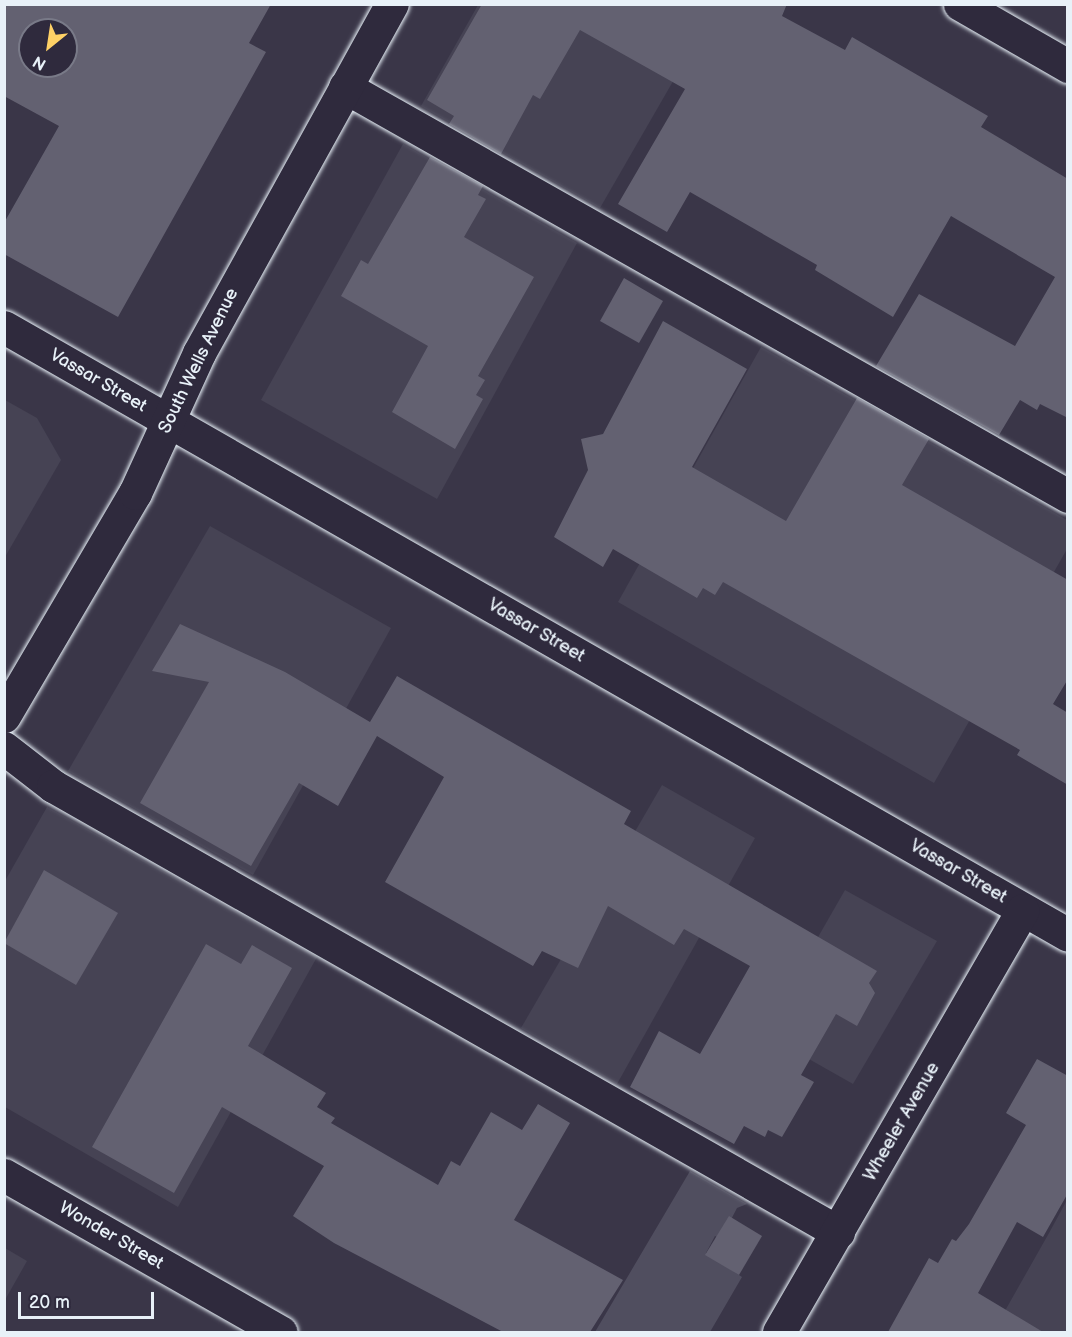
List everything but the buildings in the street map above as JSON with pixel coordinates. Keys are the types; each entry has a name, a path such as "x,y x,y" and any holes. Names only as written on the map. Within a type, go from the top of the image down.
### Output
{"street":[{"name":"South Wells Avenue","path":"4,716 135,494 199,353 392,4"},
{"path":"960,4 1068,66"},
{"path":"345,87 1068,496"},
{"name":"Vassar Street","path":"4,327 1068,935"},
{"path":"4,748 53,786 838,1232"},
{"name":"Wheeler Avenue","path":"779,1332 1023,910"},
{"name":"Wonder Street","path":"4,1175 280,1332"}],"shaded area":[{"path":"478,5 717,5 600,208 421,106"},
{"path":"403,144 577,243 437,499 261,400"},
{"path":"761,347 1067,520 1067,549 934,783 618,602"},
{"path":"5,400 37,418 61,460 5,557"},
{"path":"210,526 391,628 253,875 68,771"},
{"path":"662,785 755,838 617,1084 521,1028"},
{"path":"47,807 317,957 178,1207 5,1107 5,881"},
{"path":"845,890 937,941 853,1084 763,1033"},
{"path":"690,1171 747,1204 737,1208 721,1239 715,1236 706,1253 742,1277 710,1332 595,1332"},
{"path":"1067,1200 1067,1332 993,1332 1049,1233"},
{"path":"5,1248 27,1261 5,1300"}]}
